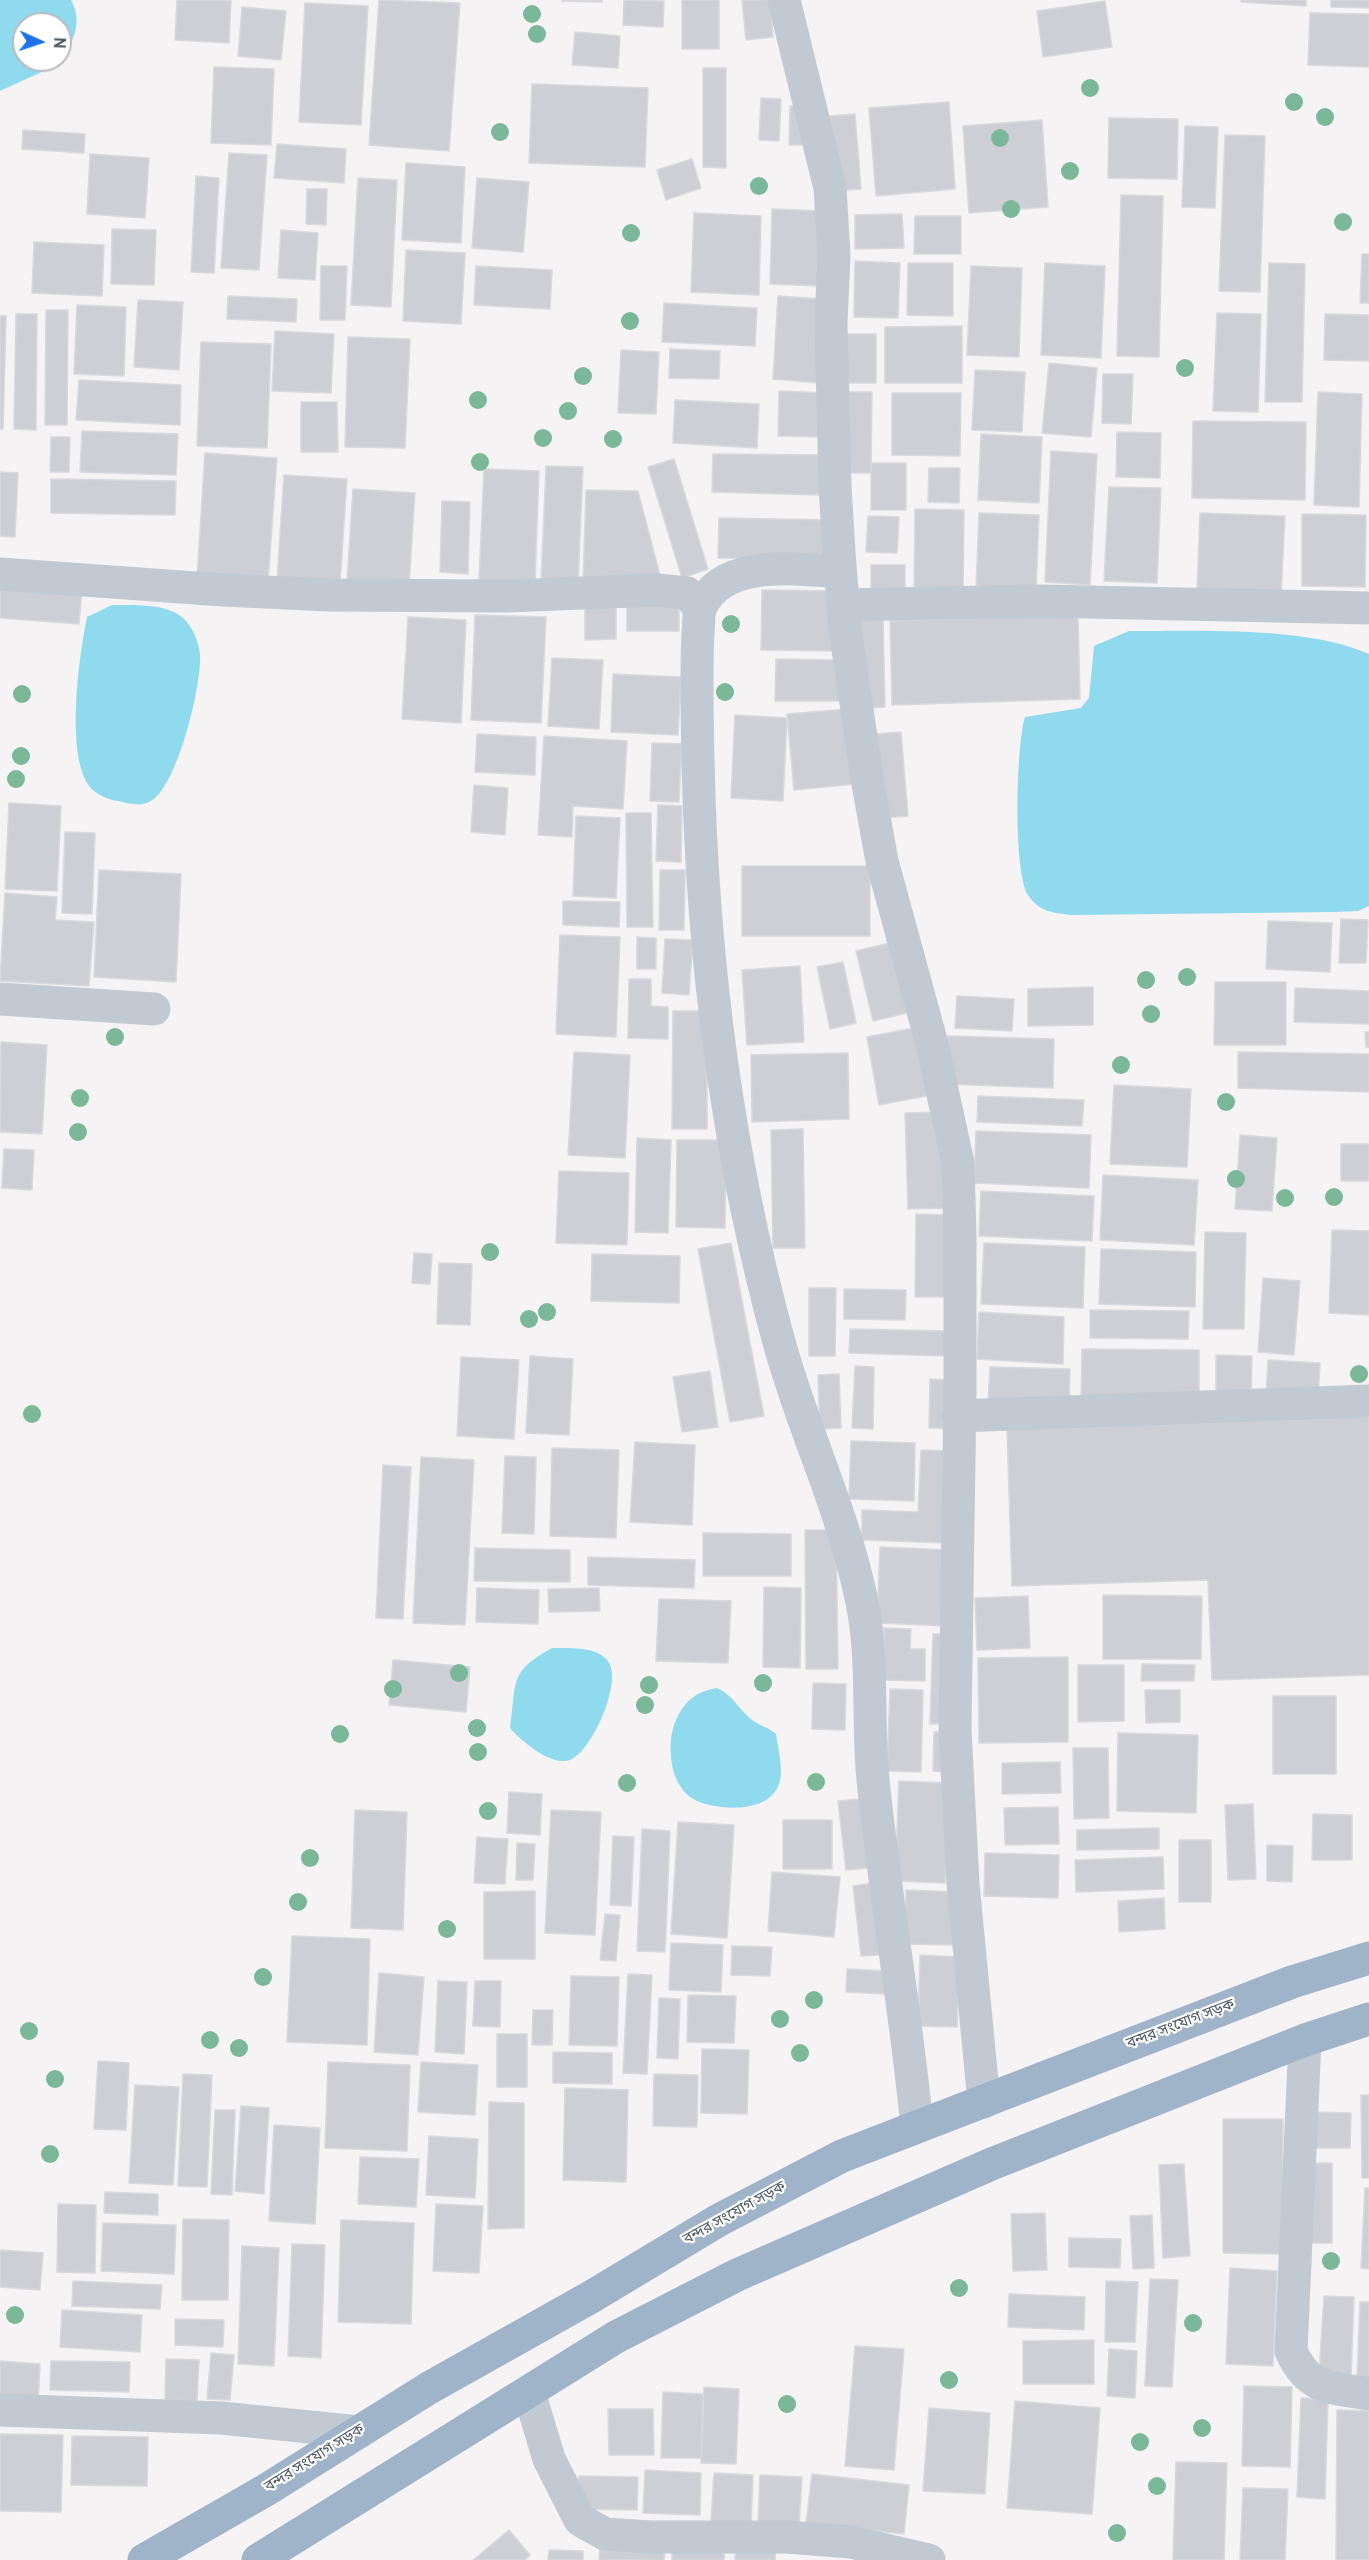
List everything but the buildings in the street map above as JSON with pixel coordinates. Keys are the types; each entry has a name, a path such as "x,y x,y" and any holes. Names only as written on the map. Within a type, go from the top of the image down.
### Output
{"highway":[{"name":"বন্দর সংযোগ সড়ক","path":"144,2560 266,2490 429,2388 591,2297 720,2220 842,2156 1292,1982 1369,1958"},
{"path":"258,2560 616,2337 740,2274 978,2170 1305,2040 1369,2019"}],"street":[{"path":"784,0 830,188 834,255 831,324 835,486 840,572 868,783 882,861 940,1073 958,1163 960,1237 956,1792 984,2102"},
{"path":"840,572 753,571 719,582 700,608 697,710 703,887 726,1087 756,1251 780,1346 847,1537 863,1606 871,1684 874,1790 891,1929 908,2033 917,2127"},
{"path":"0,574 223,591 339,595 508,596 657,590 687,593 700,608"},
{"path":"843,604 1041,601 1369,608"},
{"path":"0,999 154,1009"},
{"path":"958,1416 1369,1401"},
{"path":"1305,2040 1291,2351 1299,2370 1312,2382 1369,2394"},
{"path":"529,2392 549,2459 580,2520 605,2534 650,2537 787,2537 851,2542 929,2560"},
{"path":"0,2410 222,2418 359,2432"}],"water":[{"path":"0,0 71,0 77,23 72,39 72,12 12,12 12,72 42,72 0,91"},
{"path":"112,605 159,607 176,613 190,626 200,655 197,689 178,758 159,793 149,802 142,804 129,804 95,792 82,772 78,752 76,705 87,617"},
{"path":"1129,631 1284,634 1344,645 1369,654 1369,906 1358,911 1334,912 1072,915 1047,911 1032,901 1023,882 1018,836 1018,779 1025,717 1081,708 1089,698 1094,646"},
{"path":"552,1648 590,1650 603,1656 612,1671 609,1698 597,1729 580,1752 572,1759 565,1761 547,1757 538,1752 510,1728 515,1689 521,1672 538,1656"},
{"path":"717,1688 727,1694 752,1720 776,1734 781,1766 779,1784 774,1793 755,1805 731,1808 697,1801 686,1793 675,1776 671,1747 676,1720 692,1698"}]}
